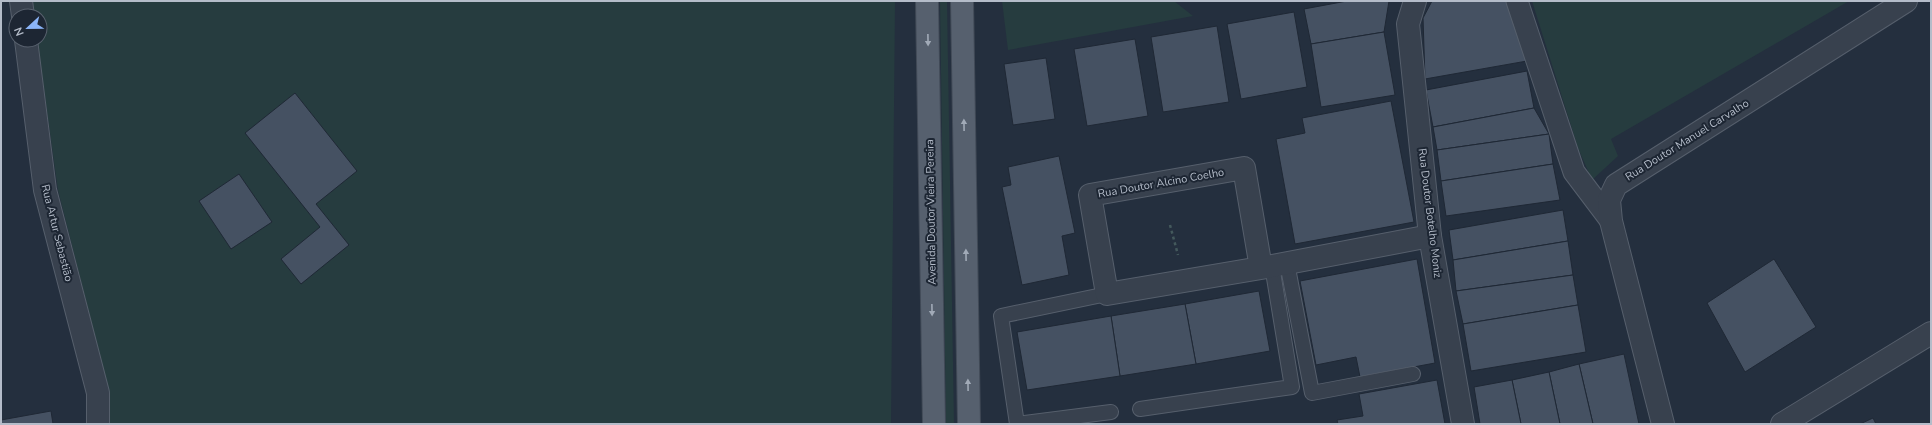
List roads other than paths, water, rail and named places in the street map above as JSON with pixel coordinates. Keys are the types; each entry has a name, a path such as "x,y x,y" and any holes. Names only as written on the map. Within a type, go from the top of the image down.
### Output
{"main road":[{"name":"Avenida Doutor Vieira Pereira","path":"927,1 934,424"},
{"path":"962,1 969,424"}],"street":[{"name":"Rua Doutor Botelho Moniz","path":"1415,1 1408,24 1430,236 1463,424"},
{"path":"1517,1 1574,172 1611,221"},
{"name":"Rua Doutor Manuel Carvalho","path":"1663,424 1611,221 1609,200 1616,185 1906,1"},
{"name":"Rua Artur Sebastião","path":"27,48 45,190 98,393 98,424"},
{"name":"Rua Doutor Alcino Coelho","path":"1107,294 1090,195 1244,168 1273,266"},
{"path":"1107,294 1273,266 1430,236"},
{"path":"1782,424 1931,333"}],"lane":[{"path":"1273,266 1312,393 1413,374"},
{"path":"1140,409 1292,387 1273,266"},
{"path":"1107,294 1001,316 1018,424 1111,412"}]}
